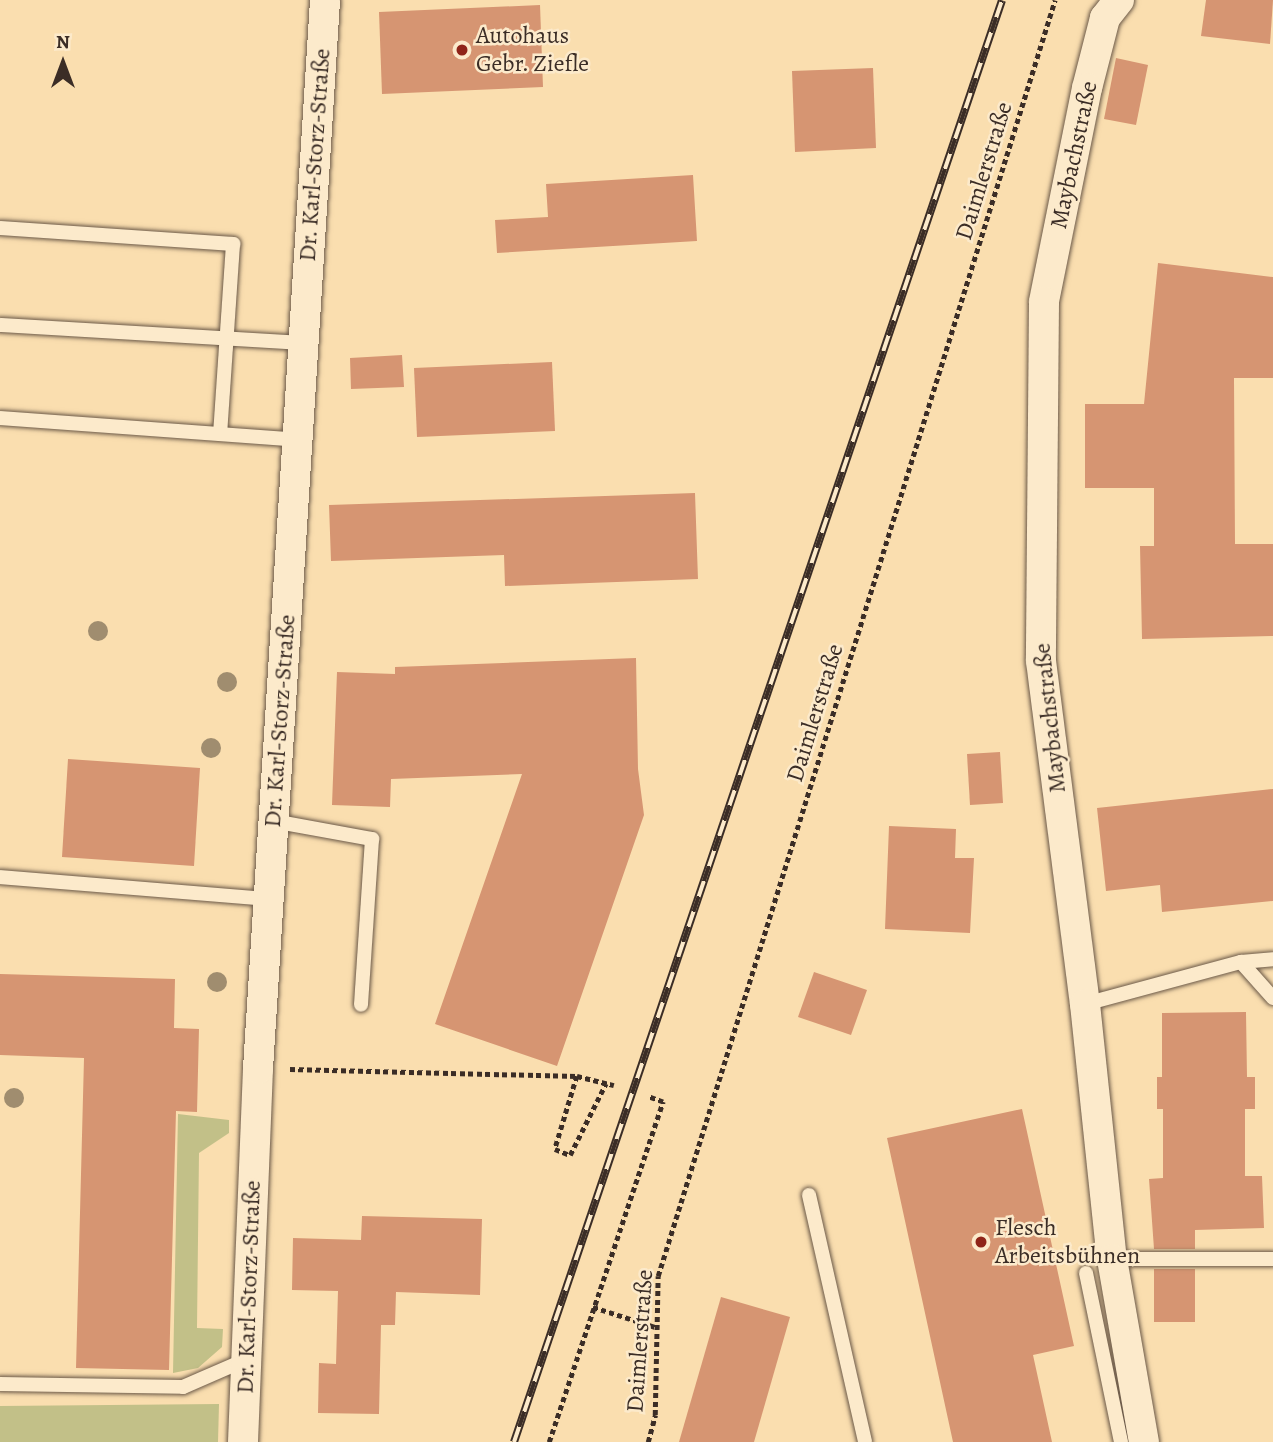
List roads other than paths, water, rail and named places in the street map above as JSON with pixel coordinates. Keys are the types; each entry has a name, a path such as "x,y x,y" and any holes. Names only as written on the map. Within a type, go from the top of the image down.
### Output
{"street":[{"name":"Dr. Karl-Storz-Straße","path":"243,1442 258,1069 325,0"},
{"name":"Maybachstraße","path":"1119,0 1105,18 1087,88 1044,315 1041,661 1085,1004 1112,1259 1144,1442"}],"lane":[{"path":"0,228 233,244 220,434"},
{"path":"0,326 304,343"},
{"path":"0,418 297,439"},
{"path":"273,821 372,839 361,1005"},
{"path":"0,877 268,899"},
{"path":"1085,1004 1241,962 1273,959"},
{"path":"1241,962 1273,998"},
{"path":"809,1195 865,1442"},
{"path":"1112,1259 1273,1259"},
{"path":"1086,1273 1121,1442"},
{"path":"0,1384 183,1387 246,1360"}],"railway":[{"path":"514,1442 1002,0"}],"place":[{"name":"Autohaus Gebr. Ziefle","path":"462,50"},
{"name":"Flesch Arbeitsbühnen","path":"981,1242"}]}
